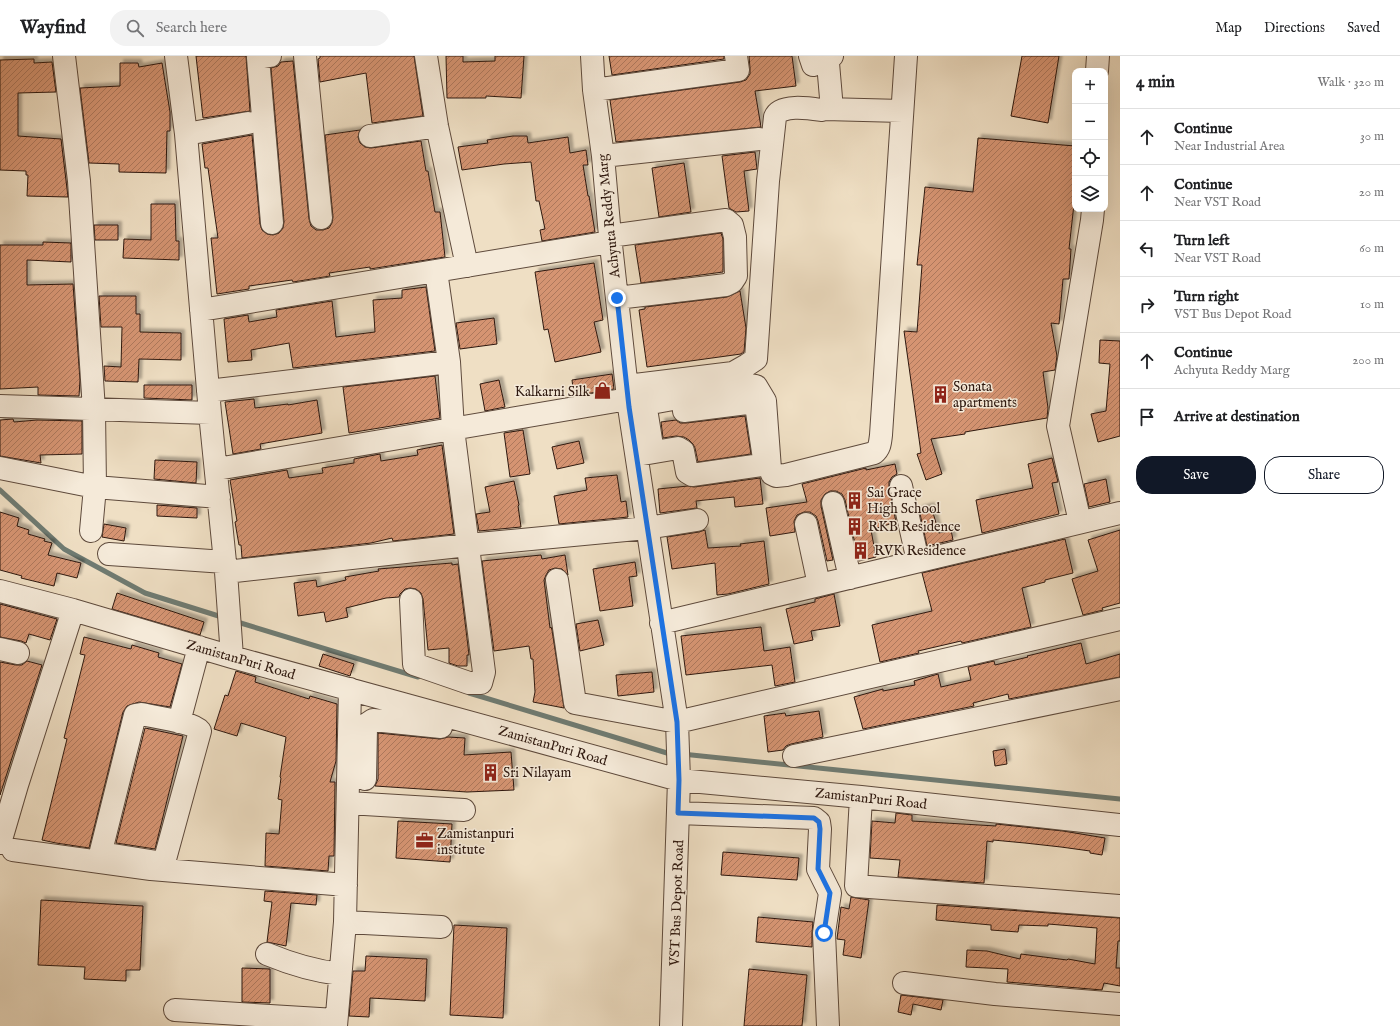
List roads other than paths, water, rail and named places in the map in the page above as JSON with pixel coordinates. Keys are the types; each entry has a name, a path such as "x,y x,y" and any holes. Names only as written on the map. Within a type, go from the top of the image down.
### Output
{"street":[{"path":"64,56 79,181 94,410 95,488 91,531"},
{"path":"176,56 186,134 210,413 217,469 231,647"},
{"path":"270,56 258,58 272,223"},
{"path":"305,56 321,218"},
{"path":"426,56 437,126 467,266"},
{"name":"Achyuta Reddy Marg","path":"592,56 594,90 603,156 617,298 632,405 645,453 647,528 677,732 679,774"},
{"path":"594,90 738,70 736,56"},
{"path":"632,405 733,372 749,375 765,401 770,469 772,474 776,476 786,475 874,453 880,446 906,56"},
{"path":"1097,68 1098,56"},
{"path":"818,59 830,57 828,63 831,98 830,105 825,109"},
{"path":"749,375 756,359 768,181 775,117 777,113 788,108 902,111"},
{"path":"186,134 248,123"},
{"path":"370,136 437,126"},
{"path":"603,156 759,139"},
{"path":"1080,522 1058,426 1093,212"},
{"path":"201,310 467,266 610,239 726,220 732,225 735,237 736,276 732,282 726,285 617,298"},
{"path":"411,600 414,664 469,683 481,683 484,672 453,429 449,362 436,271"},
{"path":"208,391 449,362"},
{"path":"217,469 453,429 632,405 747,403 756,408 764,460 761,465 756,467 692,475 687,472 683,451 678,448 645,453"},
{"path":"0,406 210,413"},
{"path":"0,468 95,488 219,497"},
{"path":"901,486 918,561"},
{"path":"834,503 850,578"},
{"path":"661,623 1080,522 1120,514"},
{"path":"109,554 226,576 468,545 647,528 697,520"},
{"path":"806,524 819,585"},
{"path":"557,580 575,703 677,732 1120,619"},
{"name":"ZamistanPuri Road","path":"0,591 73,610 199,647 231,647 350,689 407,714 679,774 861,797 1120,825"},
{"path":"73,610 8,783 6,847 151,869 346,885"},
{"path":"179,722 199,647"},
{"path":"350,689 365,779"},
{"path":"794,756 1120,689"},
{"path":"141,714 179,722 197,727 200,731 165,859 157,862 107,854 101,851 135,715 141,714"},
{"path":"175,1010 336,1023 345,922 351,804 358,734 373,720 407,714 441,727"},
{"name":"VST Bus Depot Road","path":"672,1026 679,774"},
{"path":"861,797 856,886 1120,906"},
{"path":"351,804 464,810"},
{"path":"678,813 814,818 819,822 818,869 830,893 824,933 828,1026"},
{"path":"345,922 441,927"},
{"path":"267,954 293,964 323,972 340,974"},
{"path":"904,983 996,994 1120,1004"}],"waterway":[{"path":"0,490 64,549 145,593 225,618"},
{"path":"234,621 418,677"},
{"path":"469,693 667,753 672,753"},
{"path":"682,754 1120,799"}],"place":[{"name":"Kalkarni Silk","path":"603,391"},
{"name":"Sonata apartments","path":"940,394"},
{"name":"Sai Grace High School","path":"854,500"},
{"name":"RKB Residence","path":"855,526"},
{"name":"RVK Residence","path":"861,550"},
{"name":"Sri Nilayam","path":"490,772"},
{"name":"Zamistanpuri institute","path":"424,841"}]}
